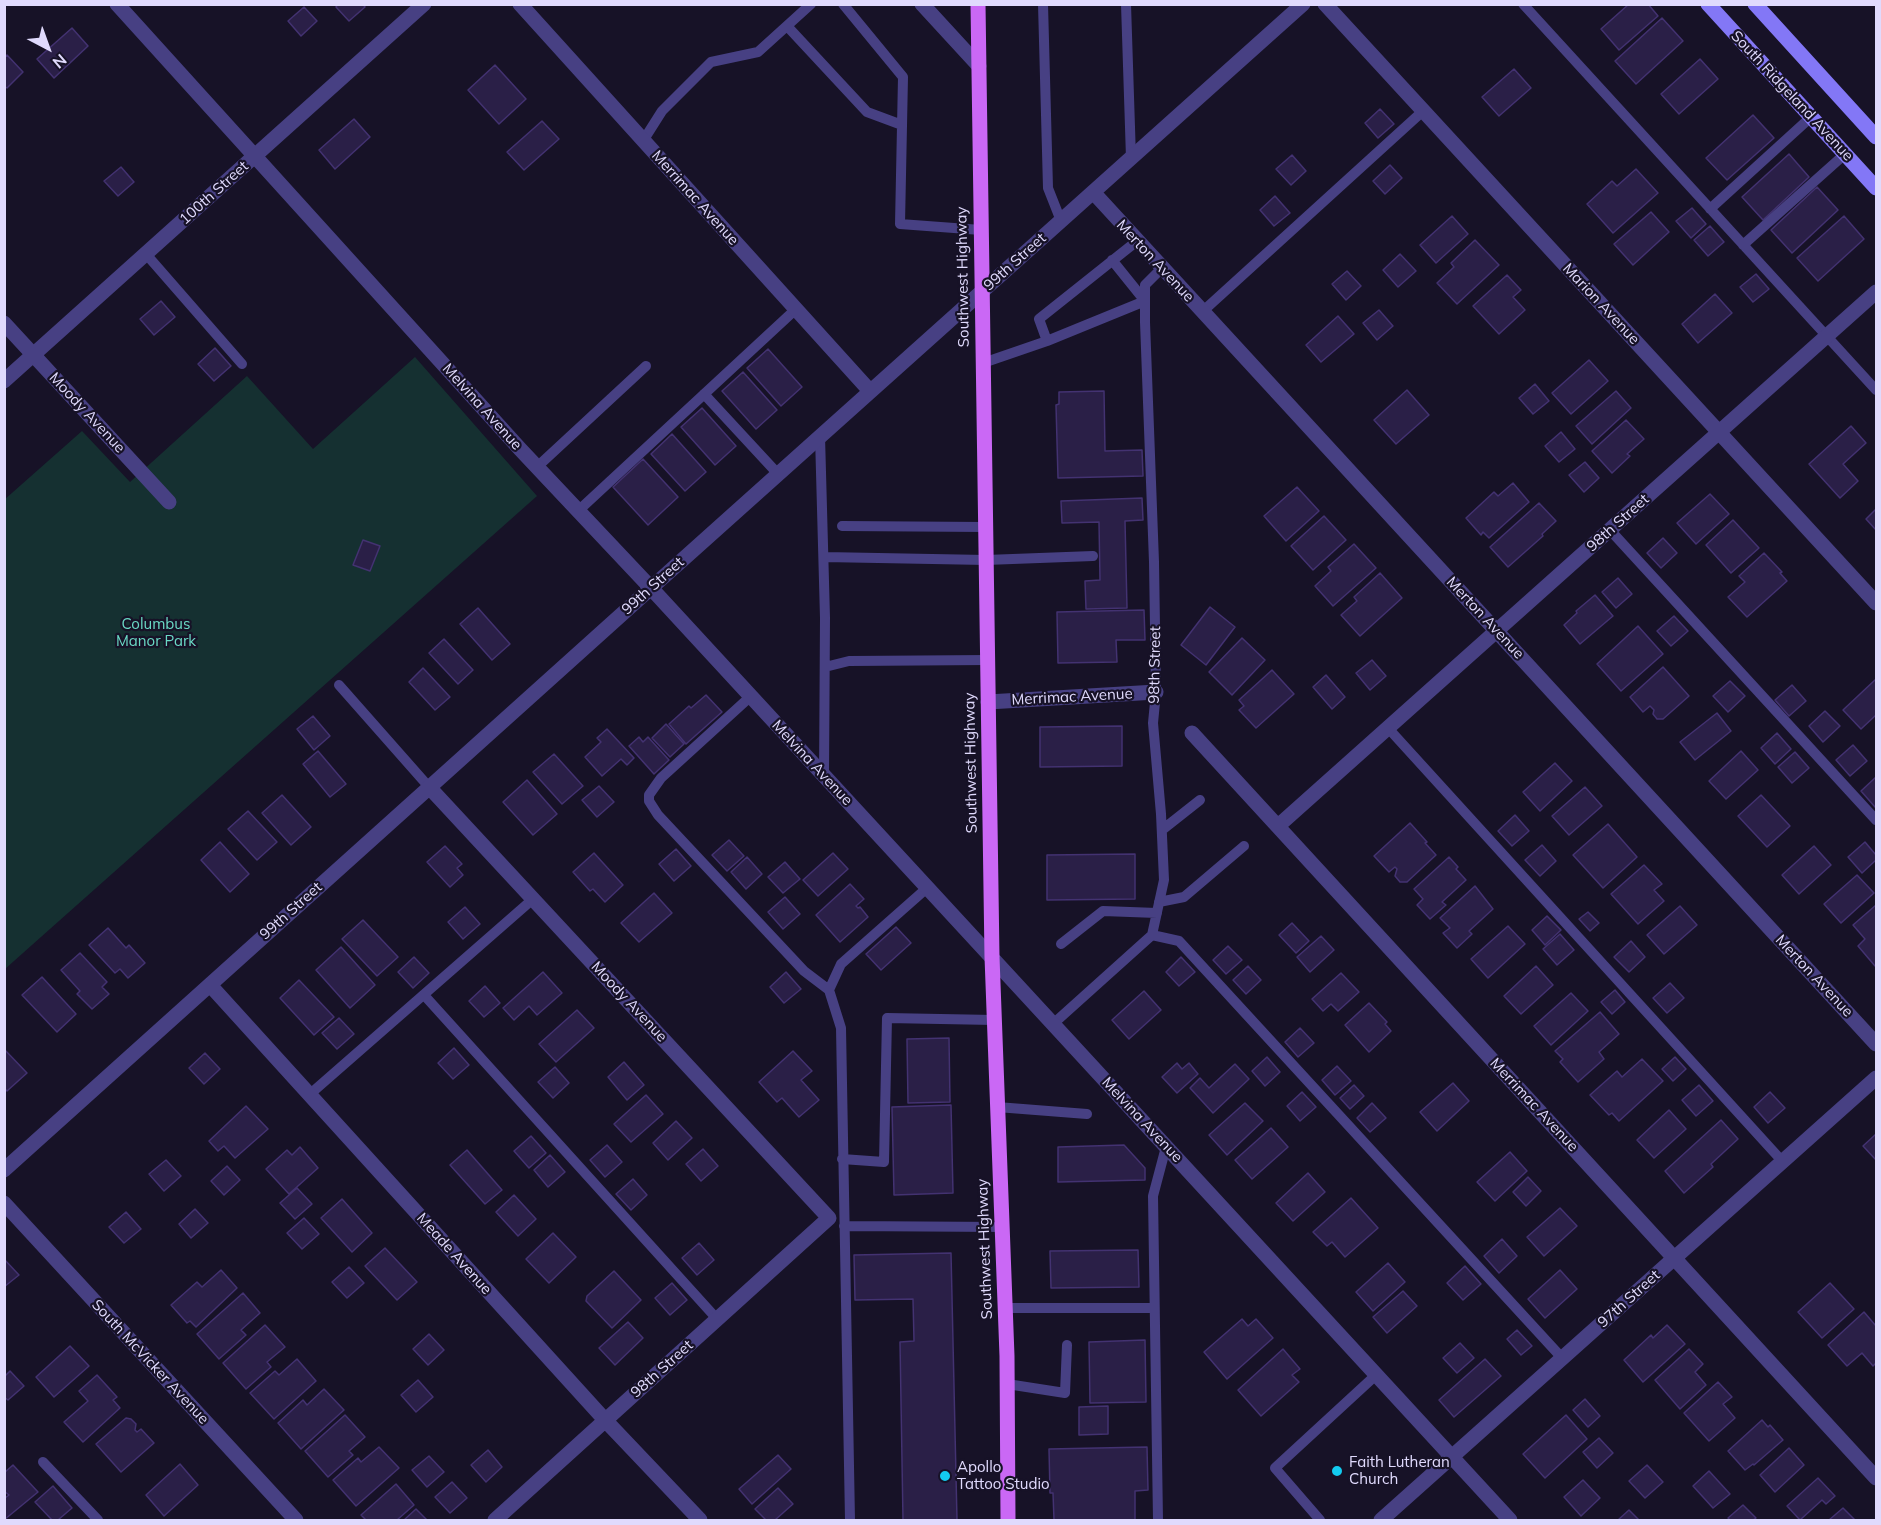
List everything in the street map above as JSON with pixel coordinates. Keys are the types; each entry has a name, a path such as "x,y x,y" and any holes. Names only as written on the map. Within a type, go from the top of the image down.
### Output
{"main road":[{"name":"Southwest Highway","path":"978,4 992,957 1005,1308 1008,1521"},
{"name":"South Ridgeland Avenue","path":"1708,4 1876,188"},
{"path":"1755,4 1876,137"},
{"path":"1845,154 1876,178"}],"street":[{"name":"Melvina Avenue","path":"117,4 537,467 992,957 1510,1521"},
{"name":"100th Street","path":"4,381 424,4"},
{"name":"Merrimac Avenue","path":"520,4 870,391"},
{"path":"922,4 979,66"},
{"name":"99th Street","path":"4,1170 1303,4"},
{"name":"Marion Avenue","path":"1325,4 1876,603"},
{"name":"Merton Avenue","path":"1093,192 1876,1044"},
{"name":"98th Street","path":"1278,826 1876,292"},
{"name":"Moody Avenue","path":"4,323 169,502"},
{"name":"Merrimac Avenue","path":"988,702 1156,692"},
{"name":"Merrimac Avenue","path":"1192,733 1876,1478"},
{"name":"Moody Avenue","path":"429,787 829,1218"},
{"name":"Meade Avenue","path":"210,985 605,1420 700,1521"},
{"name":"97th Street","path":"1382,1521 1876,1078"},
{"name":"South McVicker Avenue","path":"4,1203 296,1521"},
{"name":"98th Street","path":"495,1521 829,1218"}],"lane":[{"path":"643,141 662,111 711,62 758,52 811,4"},
{"path":"843,4 903,77 900,224 981,230"},
{"path":"1043,4 1048,188 1061,221"},
{"path":"1126,4 1131,158"},
{"path":"1523,4 1876,390"},
{"path":"787,26 867,112 902,125"},
{"path":"1202,312 1423,111"},
{"path":"1710,209 1811,117"},
{"path":"1743,245 1845,154"},
{"path":"1047,341 1040,319 1137,241"},
{"path":"146,254 242,364"},
{"path":"983,363 1047,341 1145,301 1112,260"},
{"name":"98th Street","path":"1152,935 1164,880 1153,723 1156,692 1154,550 1145,285 1162,268"},
{"path":"578,511 796,309"},
{"path":"537,467 646,366"},
{"path":"704,394 778,474"},
{"path":"820,436 824,557 824,776"},
{"path":"842,526 985,527"},
{"path":"1610,530 1876,820"},
{"path":"824,557 986,560 1093,556"},
{"path":"825,667 841,661 987,660"},
{"path":"339,685 429,787"},
{"path":"750,696 662,778 649,795 649,801 658,815 804,971 829,990 841,1028 850,1521"},
{"path":"1388,728 1783,1162"},
{"path":"1162,831 1200,800"},
{"path":"1061,944 1103,911 1158,908 1184,897 1244,846"},
{"path":"829,990 841,964 927,888"},
{"path":"309,1095 533,899"},
{"path":"1053,1024 1152,935 1179,941 1563,1359"},
{"path":"424,995 717,1319"},
{"path":"843,1160 884,1162 887,1018 994,1020"},
{"path":"997,1107 1087,1114"},
{"path":"1158,1521 1153,1196 1167,1147"},
{"path":"844,1226 1002,1227"},
{"path":"1005,1308 1155,1308"},
{"path":"1007,1384 1065,1393 1067,1345"},
{"path":"1320,1521 1275,1468 1376,1375"},
{"path":"44,1462 98,1521"}],"green space":[{"name":"Columbus Manor Park","path":"415,357 537,496 5,969 4,500 82,431 130,482 247,376 313,449"}],"building":[{"path":"338,4 363,4 365,7 349,21 336,7"},
{"path":"1629,4 1648,4 1658,16 1619,50 1601,29"},
{"path":"304,7 317,21 301,36 288,21"},
{"path":"1662,18 1683,41 1636,84 1615,61"},
{"path":"72,28 88,46 54,78 37,59"},
{"path":"7,55 23,72 7,88 4,86 4,58"},
{"path":"1700,59 1718,79 1679,114 1661,94"},
{"path":"495,65 526,99 499,124 468,90"},
{"path":"1514,69 1531,88 1499,116 1482,97"},
{"path":"1380,109 1394,124 1378,138 1365,123"},
{"path":"1753,115 1774,138 1727,180 1706,158"},
{"path":"354,119 370,137 335,169 319,150"},
{"path":"542,121 559,139 524,170 507,152"},
{"path":"1789,154 1809,177 1763,220 1742,197"},
{"path":"1292,155 1306,171 1291,185 1276,169"},
{"path":"1390,165 1402,178 1385,194 1373,181"},
{"path":"121,167 134,182 118,196 104,181"},
{"path":"1636,169 1658,193 1613,233 1587,204 1612,181 1617,186"},
{"path":"1817,187 1838,210 1792,253 1771,230"},
{"path":"1275,196 1290,213 1274,226 1260,210"},
{"path":"1692,208 1706,224 1691,238 1676,221"},
{"path":"1651,212 1669,232 1633,265 1614,244"},
{"path":"1452,216 1468,234 1436,263 1420,245"},
{"path":"1844,216 1864,239 1818,281 1797,258"},
{"path":"1710,226 1724,242 1708,256 1694,240"},
{"path":"1475,240 1499,265 1457,304 1437,283 1454,267 1451,263"},
{"path":"1400,254 1416,271 1398,287 1383,270"},
{"path":"1347,271 1361,286 1346,300 1332,284"},
{"path":"1756,274 1769,289 1753,302 1740,287"},
{"path":"1507,275 1521,290 1513,297 1525,310 1499,334 1473,306"},
{"path":"1715,294 1732,313 1698,343 1682,324"},
{"path":"161,301 175,317 154,335 140,319"},
{"path":"1379,310 1393,326 1377,340 1363,323"},
{"path":"1338,316 1354,334 1321,362 1306,345"},
{"path":"215,348 231,366 214,381 198,364"},
{"path":"768,349 802,387 781,406 747,368"},
{"path":"1589,360 1608,381 1571,414 1552,393"},
{"path":"743,372 777,410 756,429 722,391"},
{"path":"1535,384 1549,401 1533,414 1519,398"},
{"path":"1407,390 1429,415 1396,444 1374,420"},
{"path":"1104,391 1105,451 1142,450 1143,476 1058,478 1056,405 1059,404 1059,392"},
{"path":"1616,391 1631,408 1592,444 1576,426"},
{"path":"702,408 736,446 715,465 681,427"},
{"path":"1626,420 1644,439 1627,454 1630,456 1612,473 1592,451"},
{"path":"1851,426 1866,443 1843,464 1858,481 1840,498 1809,464"},
{"path":"1561,432 1575,449 1559,462 1545,446"},
{"path":"672,434 706,472 685,491 651,454"},
{"path":"643,459 678,497 648,525 613,487"},
{"path":"1585,462 1599,478 1584,492 1569,475"},
{"path":"1513,483 1529,502 1489,538 1483,532 1481,535 1466,518 1494,492 1498,496"},
{"path":"1297,487 1319,511 1286,541 1264,516"},
{"path":"1710,494 1729,514 1696,544 1677,523"},
{"path":"1142,498 1143,520 1125,521 1127,608 1086,609 1085,581 1100,580 1099,522 1062,523 1061,501"},
{"path":"1539,503 1556,521 1542,534 1543,536 1508,567 1490,547"},
{"path":"1876,509 1876,530 1866,519"},
{"path":"1324,516 1346,540 1313,570 1291,546"},
{"path":"1733,520 1759,548 1731,573 1706,545"},
{"path":"1663,538 1677,553 1661,568 1647,553"},
{"path":"363,540 380,546 370,571 353,565"},
{"path":"1354,544 1376,568 1333,606 1315,586 1331,571 1328,567"},
{"path":"1764,553 1782,572 1780,573 1787,581 1747,617 1728,597 1745,582 1739,576"},
{"path":"1380,573 1402,598 1360,636 1341,615 1357,601 1354,597"},
{"path":"1618,578 1632,594 1616,608 1602,592"},
{"path":"1595,595 1613,616 1580,644 1564,625"},
{"path":"1210,607 1235,627 1206,665 1181,645"},
{"path":"478,608 510,644 492,660 460,624"},
{"path":"1144,610 1145,640 1116,640 1117,662 1058,663 1057,612"},
{"path":"1674,616 1688,631 1671,646 1657,631"},
{"path":"1638,626 1663,654 1621,691 1597,664"},
{"path":"1242,638 1265,660 1232,695 1209,672"},
{"path":"444,639 473,670 458,684 429,653"},
{"path":"1372,660 1386,676 1370,690 1356,673"},
{"path":"1663,667 1689,696 1663,719 1657,719 1650,706 1643,712 1630,697"},
{"path":"423,668 450,697 435,710 409,682"},
{"path":"1272,670 1294,694 1256,728 1239,710 1244,706 1239,700"},
{"path":"1326,675 1345,697 1332,709 1313,687"},
{"path":"1876,679 1876,715 1861,729 1843,710"},
{"path":"1730,681 1745,696 1728,712 1713,696"},
{"path":"1792,685 1806,701 1789,716 1775,700"},
{"path":"706,695 722,712 686,744 669,724 689,706 691,708"},
{"path":"1825,711 1840,726 1823,742 1809,726"},
{"path":"1717,713 1731,731 1695,760 1680,742"},
{"path":"313,716 330,736 314,750 297,729"},
{"path":"666,724 684,744 670,757 652,738"},
{"path":"1122,726 1122,766 1040,767 1040,727"},
{"path":"607,729 634,758 627,765 621,759 602,776 585,757 601,742 597,738"},
{"path":"1777,733 1791,749 1775,764 1761,748"},
{"path":"639,737 643,742 648,737 669,760 654,774 629,746"},
{"path":"1853,745 1867,761 1850,776 1836,760"},
{"path":"318,751 346,784 330,797 303,764"},
{"path":"1741,751 1758,770 1726,799 1709,781"},
{"path":"1795,752 1809,768 1792,783 1778,767"},
{"path":"554,754 583,786 562,804 533,772"},
{"path":"1555,763 1572,781 1540,811 1523,792"},
{"path":"1876,777 1876,806 1875,807 1861,791"},
{"path":"527,780 557,814 533,835 503,802"},
{"path":"599,786 614,802 597,817 582,800"},
{"path":"1585,787 1602,806 1569,835 1552,816"},
{"path":"282,795 311,827 291,845 262,813"},
{"path":"1761,795 1790,826 1767,847 1738,816"},
{"path":"248,811 277,842 257,860 228,829"},
{"path":"1515,815 1529,831 1512,846 1498,831"},
{"path":"1410,823 1436,855 1407,882 1400,882 1395,876 1397,869 1395,867 1389,872 1374,856"},
{"path":"1608,824 1637,857 1603,888 1573,855"},
{"path":"729,840 744,856 727,871 712,855"},
{"path":"220,842 249,874 230,892 201,860"},
{"path":"1865,842 1876,855 1876,860 1862,873 1848,857"},
{"path":"1542,845 1556,861 1540,876 1525,860"},
{"path":"445,846 462,864 457,868 463,875 450,887 427,862"},
{"path":"1814,846 1831,865 1799,894 1782,875"},
{"path":"676,849 691,866 674,881 659,864"},
{"path":"594,853 623,885 605,902 593,889 590,891 573,872"},
{"path":"833,853 848,869 818,896 803,880"},
{"path":"1135,854 1135,899 1047,900 1047,855"},
{"path":"747,857 762,874 746,889 731,872"},
{"path":"1449,857 1466,880 1442,902 1446,905 1430,919 1417,905 1423,899 1414,889"},
{"path":"785,862 800,879 783,893 768,877"},
{"path":"1644,865 1662,884 1654,890 1664,901 1638,924 1611,894"},
{"path":"1857,875 1874,893 1841,923 1824,904"},
{"path":"850,884 864,899 856,906 860,907 868,917 840,942 816,915"},
{"path":"1475,886 1493,909 1469,931 1472,934 1457,948 1443,933 1450,928 1440,918"},
{"path":"654,893 672,913 639,942 621,923"},
{"path":"785,897 800,914 783,929 768,912"},
{"path":"1876,905 1875,966 1858,946 1865,939 1853,925"},
{"path":"1680,906 1697,925 1664,954 1647,935"},
{"path":"465,907 480,924 463,939 448,922"},
{"path":"1588,912 1599,923 1590,931 1579,919"},
{"path":"1547,916 1561,930 1545,945 1532,930"},
{"path":"363,920 398,957 377,976 342,939"},
{"path":"1292,923 1309,941 1296,953 1279,935"},
{"path":"1508,926 1525,944 1488,978 1471,959"},
{"path":"896,927 911,943 881,970 866,954"},
{"path":"108,928 126,948 129,945 145,963 128,978 120,969 115,973 89,945"},
{"path":"1560,934 1574,950 1557,965 1543,949"},
{"path":"1321,936 1334,950 1310,972 1297,957"},
{"path":"1631,941 1645,957 1629,972 1614,957"},
{"path":"1228,946 1242,960 1226,974 1213,960"},
{"path":"341,947 375,985 350,1008 316,970"},
{"path":"80,953 107,982 102,987 109,994 92,1009 77,994 80,991 61,970"},
{"path":"414,957 429,973 413,988 398,972"},
{"path":"1181,957 1195,972 1179,986 1166,972"},
{"path":"1248,966 1261,980 1246,994 1233,980"},
{"path":"1536,966 1553,985 1521,1014 1504,996"},
{"path":"543,972 562,993 537,1015 529,1006 514,1020 503,1008"},
{"path":"786,972 801,989 784,1003 770,987"},
{"path":"1341,973 1359,992 1338,1011 1331,1004 1323,1011 1312,999"},
{"path":"42,977 76,1014 57,1032 22,995"},
{"path":"299,980 334,1017 314,1035 280,998"},
{"path":"1670,983 1684,998 1667,1013 1653,998"},
{"path":"485,986 500,1003 484,1017 469,1001"},
{"path":"1615,990 1625,1002 1612,1014 1601,1002"},
{"path":"1144,991 1161,1010 1129,1039 1112,1020"},
{"path":"1571,993 1588,1011 1551,1045 1534,1026"},
{"path":"1369,1003 1387,1022 1385,1024 1391,1031 1369,1052 1345,1025"},
{"path":"577,1010 594,1028 556,1062 539,1044"},
{"path":"1600,1012 1619,1034 1599,1052 1604,1059 1578,1082 1560,1062 1563,1059 1555,1051"},
{"path":"339,1018 354,1034 337,1049 322,1033"},
{"path":"1300,1028 1314,1043 1298,1057 1285,1042"},
{"path":"949,1038 950,1102 908,1103 907,1039"},
{"path":"454,1048 469,1065 453,1079 438,1063"},
{"path":"4,1049 27,1073 7,1091 4,1088"},
{"path":"793,1051 812,1071 801,1080 819,1100 799,1117 782,1098 777,1102 759,1082"},
{"path":"205,1053 220,1069 204,1084 189,1068"},
{"path":"1267,1057 1280,1072 1265,1086 1252,1071"},
{"path":"1675,1057 1686,1069 1673,1081 1662,1069"},
{"path":"1642,1059 1663,1081 1619,1121 1612,1113 1609,1115 1590,1095 1617,1071 1622,1077"},
{"path":"624,1062 644,1085 627,1100 608,1077"},
{"path":"1177,1063 1182,1069 1189,1063 1198,1074 1177,1093 1162,1077"},
{"path":"1235,1064 1249,1079 1213,1113 1190,1088 1200,1078 1209,1088"},
{"path":"1337,1066 1351,1081 1335,1095 1322,1080"},
{"path":"555,1067 569,1083 553,1098 538,1082"},
{"path":"1453,1083 1469,1101 1437,1131 1420,1112"},
{"path":"1354,1085 1364,1096 1350,1109 1340,1098"},
{"path":"1699,1085 1713,1101 1696,1116 1682,1100"},
{"path":"1302,1092 1316,1107 1300,1121 1287,1106"},
{"path":"1770,1092 1785,1108 1768,1123 1754,1107"},
{"path":"646,1095 663,1114 631,1142 614,1124"},
{"path":"1245,1103 1263,1121 1227,1155 1209,1135"},
{"path":"1372,1103 1386,1118 1370,1132 1357,1118"},
{"path":"951,1105 953,1193 894,1195 892,1107"},
{"path":"246,1106 268,1129 235,1158 224,1146 218,1151 209,1141"},
{"path":"1669,1110 1686,1129 1654,1158 1637,1140"},
{"path":"1721,1120 1738,1139 1711,1164 1713,1167 1684,1193 1665,1171"},
{"path":"676,1121 692,1138 668,1160 653,1143"},
{"path":"1271,1128 1288,1147 1252,1179 1235,1160"},
{"path":"1876,1134 1876,1160 1863,1146"},
{"path":"531,1136 546,1153 529,1168 514,1151"},
{"path":"607,1145 622,1162 605,1177 590,1160"},
{"path":"1124,1145 1145,1168 1145,1180 1058,1182 1058,1147"},
{"path":"300,1147 318,1168 289,1194 266,1169 287,1150 292,1155"},
{"path":"703,1149 718,1166 701,1181 686,1164"},
{"path":"467,1150 502,1190 485,1204 450,1165"},
{"path":"1510,1152 1527,1171 1495,1201 1477,1182"},
{"path":"550,1155 565,1172 548,1187 534,1170"},
{"path":"166,1160 181,1176 164,1191 149,1174"},
{"path":"227,1166 240,1180 224,1195 211,1181"},
{"path":"1308,1173 1325,1192 1293,1221 1276,1203"},
{"path":"1528,1177 1541,1191 1526,1206 1513,1192"},
{"path":"633,1179 647,1195 631,1210 616,1194"},
{"path":"297,1188 312,1204 295,1219 280,1203"},
{"path":"514,1195 536,1219 518,1236 496,1212"},
{"path":"1351,1198 1378,1228 1345,1257 1332,1242 1327,1246 1313,1232"},
{"path":"342,1199 372,1233 352,1252 321,1218"},
{"path":"1560,1208 1577,1226 1544,1256 1527,1237"},
{"path":"195,1209 208,1223 191,1238 179,1224"},
{"path":"126,1212 141,1229 124,1243 109,1227"},
{"path":"304,1218 319,1234 302,1249 287,1233"},
{"path":"553,1233 576,1257 549,1283 526,1259"},
{"path":"1502,1239 1517,1256 1499,1273 1484,1256"},
{"path":"699,1243 714,1260 697,1275 682,1258"},
{"path":"385,1248 417,1282 397,1300 365,1266"},
{"path":"1138,1250 1139,1287 1051,1288 1050,1251"},
{"path":"951,1253 957,1520 903,1520 900,1342 914,1341 913,1299 855,1300 854,1255"},
{"path":"4,1259 19,1275 4,1287"},
{"path":"1388,1263 1405,1282 1373,1311 1356,1292"},
{"path":"1465,1266 1481,1284 1463,1300 1447,1283"},
{"path":"349,1267 364,1283 347,1298 332,1282"},
{"path":"221,1270 237,1288 196,1327 190,1321 187,1323 171,1305 197,1282 202,1287"},
{"path":"1560,1270 1577,1289 1545,1318 1528,1299"},
{"path":"614,1271 641,1300 612,1328 586,1301 587,1296"},
{"path":"672,1283 687,1300 670,1315 655,1298"},
{"path":"1830,1283 1854,1309 1822,1338 1798,1312"},
{"path":"1403,1291 1417,1306 1387,1333 1373,1317"},
{"path":"243,1293 260,1313 241,1330 246,1335 219,1359 197,1334"},
{"path":"1864,1312 1876,1326 1876,1363 1873,1366 1862,1353 1847,1366 1828,1345"},
{"path":"1242,1319 1248,1326 1256,1319 1273,1338 1227,1379 1204,1352"},
{"path":"628,1322 643,1338 615,1365 599,1348"},
{"path":"265,1325 285,1347 267,1362 271,1367 246,1389 223,1363"},
{"path":"1667,1325 1685,1344 1643,1382 1624,1360 1651,1335 1653,1338"},
{"path":"1517,1330 1532,1346 1521,1355 1507,1339"},
{"path":"429,1334 444,1350 428,1365 413,1349"},
{"path":"1145,1340 1146,1402 1090,1403 1089,1342"},
{"path":"1460,1343 1474,1358 1457,1373 1443,1358"},
{"path":"70,1346 89,1366 54,1397 36,1377"},
{"path":"1283,1349 1300,1369 1292,1375 1299,1382 1261,1416 1238,1390"},
{"path":"1689,1349 1703,1364 1695,1372 1706,1385 1680,1409 1655,1380"},
{"path":"297,1359 316,1381 274,1419 250,1393 275,1371 279,1375"},
{"path":"1485,1359 1501,1376 1454,1417 1439,1400"},
{"path":"10,1371 24,1386 8,1400 4,1397 4,1377"},
{"path":"97,1375 117,1397 113,1400 120,1408 83,1442 64,1422 88,1401 79,1391"},
{"path":"418,1380 433,1397 416,1412 401,1395"},
{"path":"1718,1382 1732,1397 1723,1404 1735,1418 1709,1441 1684,1413"},
{"path":"324,1389 344,1410 301,1449 278,1423 303,1400 307,1405"},
{"path":"1585,1399 1600,1416 1588,1427 1573,1410"},
{"path":"1108,1406 1108,1434 1079,1435 1079,1407"},
{"path":"345,1415 365,1437 349,1451 353,1455 328,1477 305,1451"},
{"path":"1566,1415 1587,1439 1545,1478 1523,1454"},
{"path":"126,1418 136,1424 137,1432 141,1429 154,1443 121,1472 96,1444"},
{"path":"1762,1420 1768,1427 1770,1425 1783,1440 1745,1470 1728,1451"},
{"path":"1599,1438 1613,1453 1597,1468 1583,1452"},
{"path":"379,1447 399,1468 356,1506 333,1480 358,1458 361,1462"},
{"path":"1147,1447 1148,1490 1135,1491 1135,1520 1054,1520 1053,1493 1050,1493 1049,1449"},
{"path":"1789,1448 1804,1465 1775,1492 1760,1475"},
{"path":"488,1450 502,1467 486,1482 471,1465"},
{"path":"778,1455 791,1469 752,1504 739,1489"},
{"path":"429,1456 444,1472 427,1487 412,1470"},
{"path":"180,1464 198,1485 164,1516 146,1495"},
{"path":"13,1465 38,1492 4,1520 4,1497 9,1495 4,1491 4,1473"},
{"path":"1647,1465 1663,1482 1645,1498 1629,1481"},
{"path":"1709,1471 1730,1494 1713,1508 1693,1486"},
{"path":"1818,1478 1835,1496 1826,1504 1822,1500 1800,1520 1787,1506"},
{"path":"1583,1480 1600,1498 1581,1516 1564,1497"},
{"path":"452,1482 467,1498 450,1513 435,1497"},
{"path":"396,1484 414,1505 397,1520 366,1520 361,1515"},
{"path":"53,1486 72,1508 58,1520 52,1520 35,1502"},
{"path":"778,1488 793,1504 775,1520 766,1520 755,1509"},
{"path":"1743,1505 1756,1518 1730,1520 1728,1518"},
{"path":"1843,1508 1855,1520 1829,1520"},
{"path":"416,1509 427,1520 404,1520"},
{"path":"1629,1510 1639,1520 1618,1520"}],"place":[{"name":"Faith Lutheran Church","path":"1337,1471"},
{"name":"Apollo Tattoo Studio","path":"945,1476"}]}
